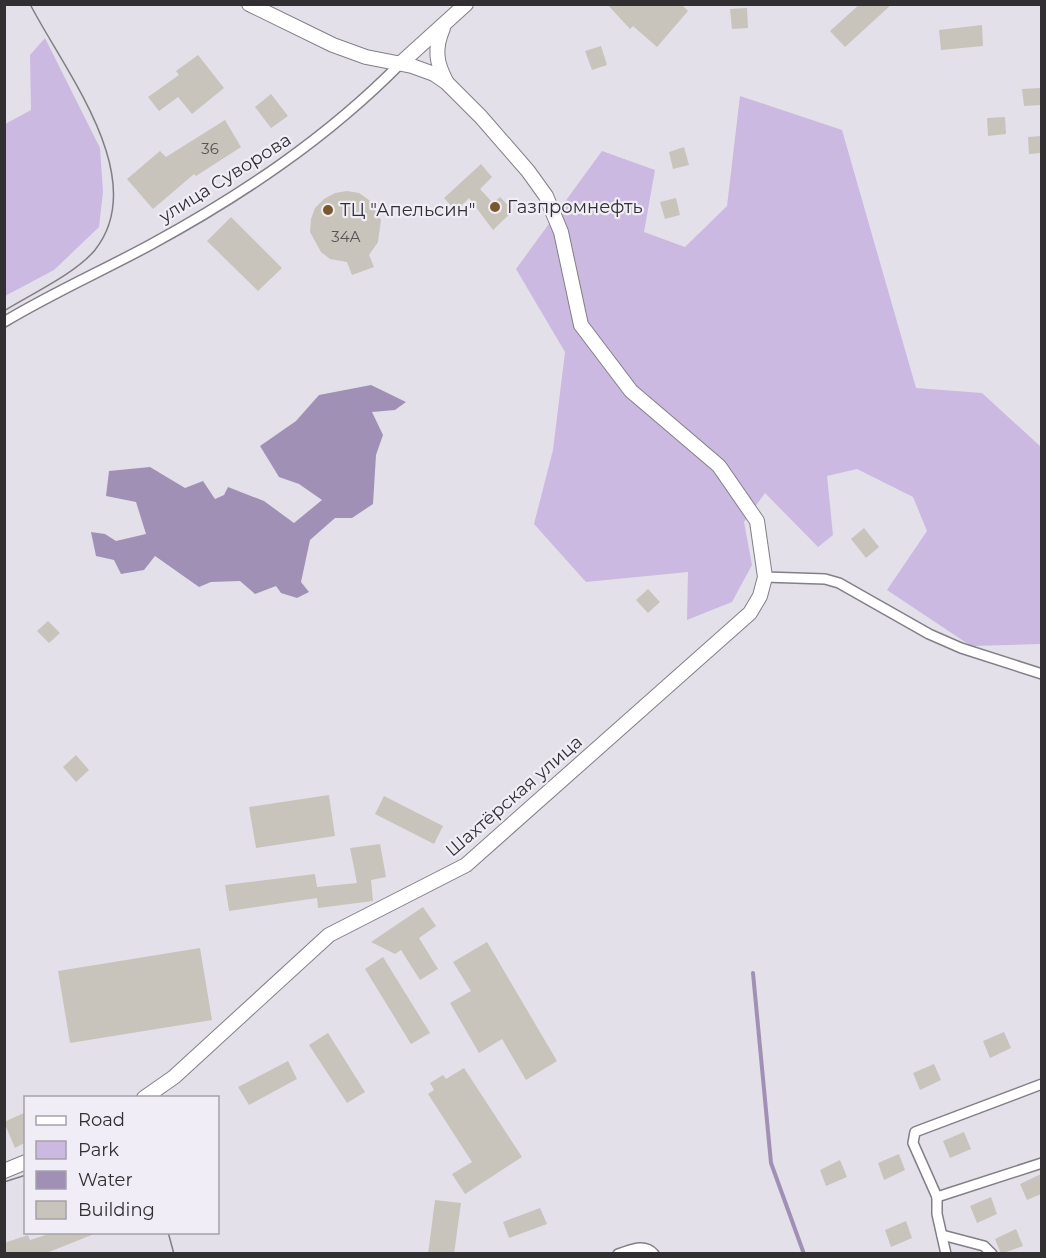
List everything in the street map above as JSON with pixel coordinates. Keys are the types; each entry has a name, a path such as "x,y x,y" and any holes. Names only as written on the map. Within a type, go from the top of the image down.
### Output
{"main road":[{"path":"249,4 333,45 366,57 423,69 447,82 528,171 546,196 561,232 581,325 631,390 719,466 756,521 765,577"},
{"name":"улица Суворова","path":"401,63 466,4"},
{"path":"444,24 437,42 436,55 447,82"},
{"name":"Шахтёрская улица","path":"147,1096 174,1077 329,935 466,865 750,613 760,596 765,577"},
{"path":"4,1171 24,1163"}],"street":[{"name":"улица Суворова","path":"4,322 43,298 149,245 250,187 315,141 401,63"},
{"path":"765,577 825,579 839,583 929,634 961,648 1041,674"},
{"path":"946,1254 937,1197 913,1143 915,1132 927,1125 1041,1084"},
{"path":"937,1197 1041,1163"},
{"path":"942,1235 984,1246 992,1254"},
{"path":"618,1254 648,1248 654,1254"}],"green space":[{"path":"45,38 100,148 103,192 99,227 54,270 5,296 5,124 31,110 30,55"},
{"path":"740,96 842,130 916,388 982,393 1041,447 1041,644 971,646 887,590 927,531 913,497 857,469 827,476 833,535 818,547 765,493 744,522 752,565 732,602 687,620 688,572 586,582 534,524 553,450 565,352 516,269 602,151 655,170 644,232 685,247 727,206"}],"water":[{"path":"371,385 406,402 395,410 372,412 383,435 376,455 373,504 352,518 335,518 310,540 301,582 309,592 297,598 281,593 276,586 255,594 240,581 211,582 199,587 155,556 144,570 121,574 114,560 96,556 91,532 105,534 116,541 146,534 136,502 106,496 109,471 150,467 185,488 203,481 215,499 224,495 228,487 264,501 294,523 322,500 299,484 279,477 260,446 296,421 319,395"}],"building":[{"path":"607,4 681,4 688,11 657,47 633,26 630,29"},
{"path":"860,4 892,4 845,47 830,31"},
{"path":"747,8 748,28 732,29 730,9"},
{"path":"982,25 983,46 941,50 939,30"},
{"path":"601,46 607,65 592,70 585,51"},
{"path":"198,55 224,88 192,114 178,97 159,111 148,97 179,75 176,71"},
{"path":"1040,88 1041,105 1024,106 1022,89"},
{"path":"271,94 288,116 271,128 255,107"},
{"path":"1005,117 1006,134 988,136 987,118"},
{"path":"225,120 241,147 196,176 194,174 153,209 127,179 160,151 166,157"},
{"path":"1041,136 1041,153 1029,154 1028,137"},
{"path":"684,147 689,165 673,169 669,152"},
{"path":"481,164 492,177 480,189 493,203 500,197 513,211 493,230 469,198 456,211 444,198"},
{"path":"347,191 359,193 369,200 381,220 378,242 369,255 374,267 352,275 347,262 330,259 321,252 310,232 315,208 335,193"},
{"path":"676,198 680,215 665,219 660,202"},
{"path":"231,217 282,268 258,291 207,241"},
{"path":"864,528 879,547 866,558 851,539"},
{"path":"648,589 660,602 648,613 636,600"},
{"path":"48,621 60,633 49,643 37,631"},
{"path":"76,755 89,770 76,782 63,767"},
{"path":"329,795 335,836 256,848 249,807"},
{"path":"384,796 443,826 434,844 375,814"},
{"path":"380,844 386,877 371,880 373,901 318,908 317,898 229,911 225,885 315,874 317,887 357,883 350,848"},
{"path":"423,907 436,926 419,938 438,969 420,980 401,950 395,954 371,942"},
{"path":"487,942 557,1061 526,1080 502,1039 479,1053 450,1003 471,991 453,962"},
{"path":"200,948 212,1020 70,1043 58,971"},
{"path":"383,957 430,1033 411,1044 365,969"},
{"path":"1004,1032 1011,1048 990,1058 983,1041"},
{"path":"328,1033 365,1092 347,1103 309,1045"},
{"path":"288,1061 297,1079 249,1105 238,1087"},
{"path":"934,1064 941,1080 920,1090 913,1073"},
{"path":"464,1068 522,1157 465,1194 452,1174 472,1162 428,1094 434,1090 430,1083 443,1075 446,1079"},
{"path":"24,1113 24,1143 15,1148 4,1122"},
{"path":"964,1132 971,1149 950,1158 943,1141"},
{"path":"899,1154 905,1170 884,1180 878,1163"},
{"path":"840,1160 847,1177 826,1186 820,1170"},
{"path":"1041,1174 1041,1194 1027,1200 1020,1184"},
{"path":"991,1197 997,1214 977,1223 970,1206"},
{"path":"435,1200 461,1203 454,1254 428,1254"},
{"path":"540,1208 547,1224 509,1238 503,1222"},
{"path":"906,1221 912,1238 891,1247 885,1230"},
{"path":"1016,1229 1023,1246 1001,1254 995,1239"},
{"path":"49,1234 94,1234 44,1254 4,1254 4,1243 28,1235 30,1240"}],"waterway":[{"path":"753,973 771,1163 804,1254"}],"tram line":[{"path":"4,311 65,275 95,250 110,221 114,190 108,158 96,124 80,91 30,4"},
{"path":"4,1182 24,1176"},
{"path":"169,1234 174,1254"}],"place":[{"name":"Газпромнефть","path":"495,207"},
{"name":"ТЦ \"Апельсин\"","path":"328,210"}]}
